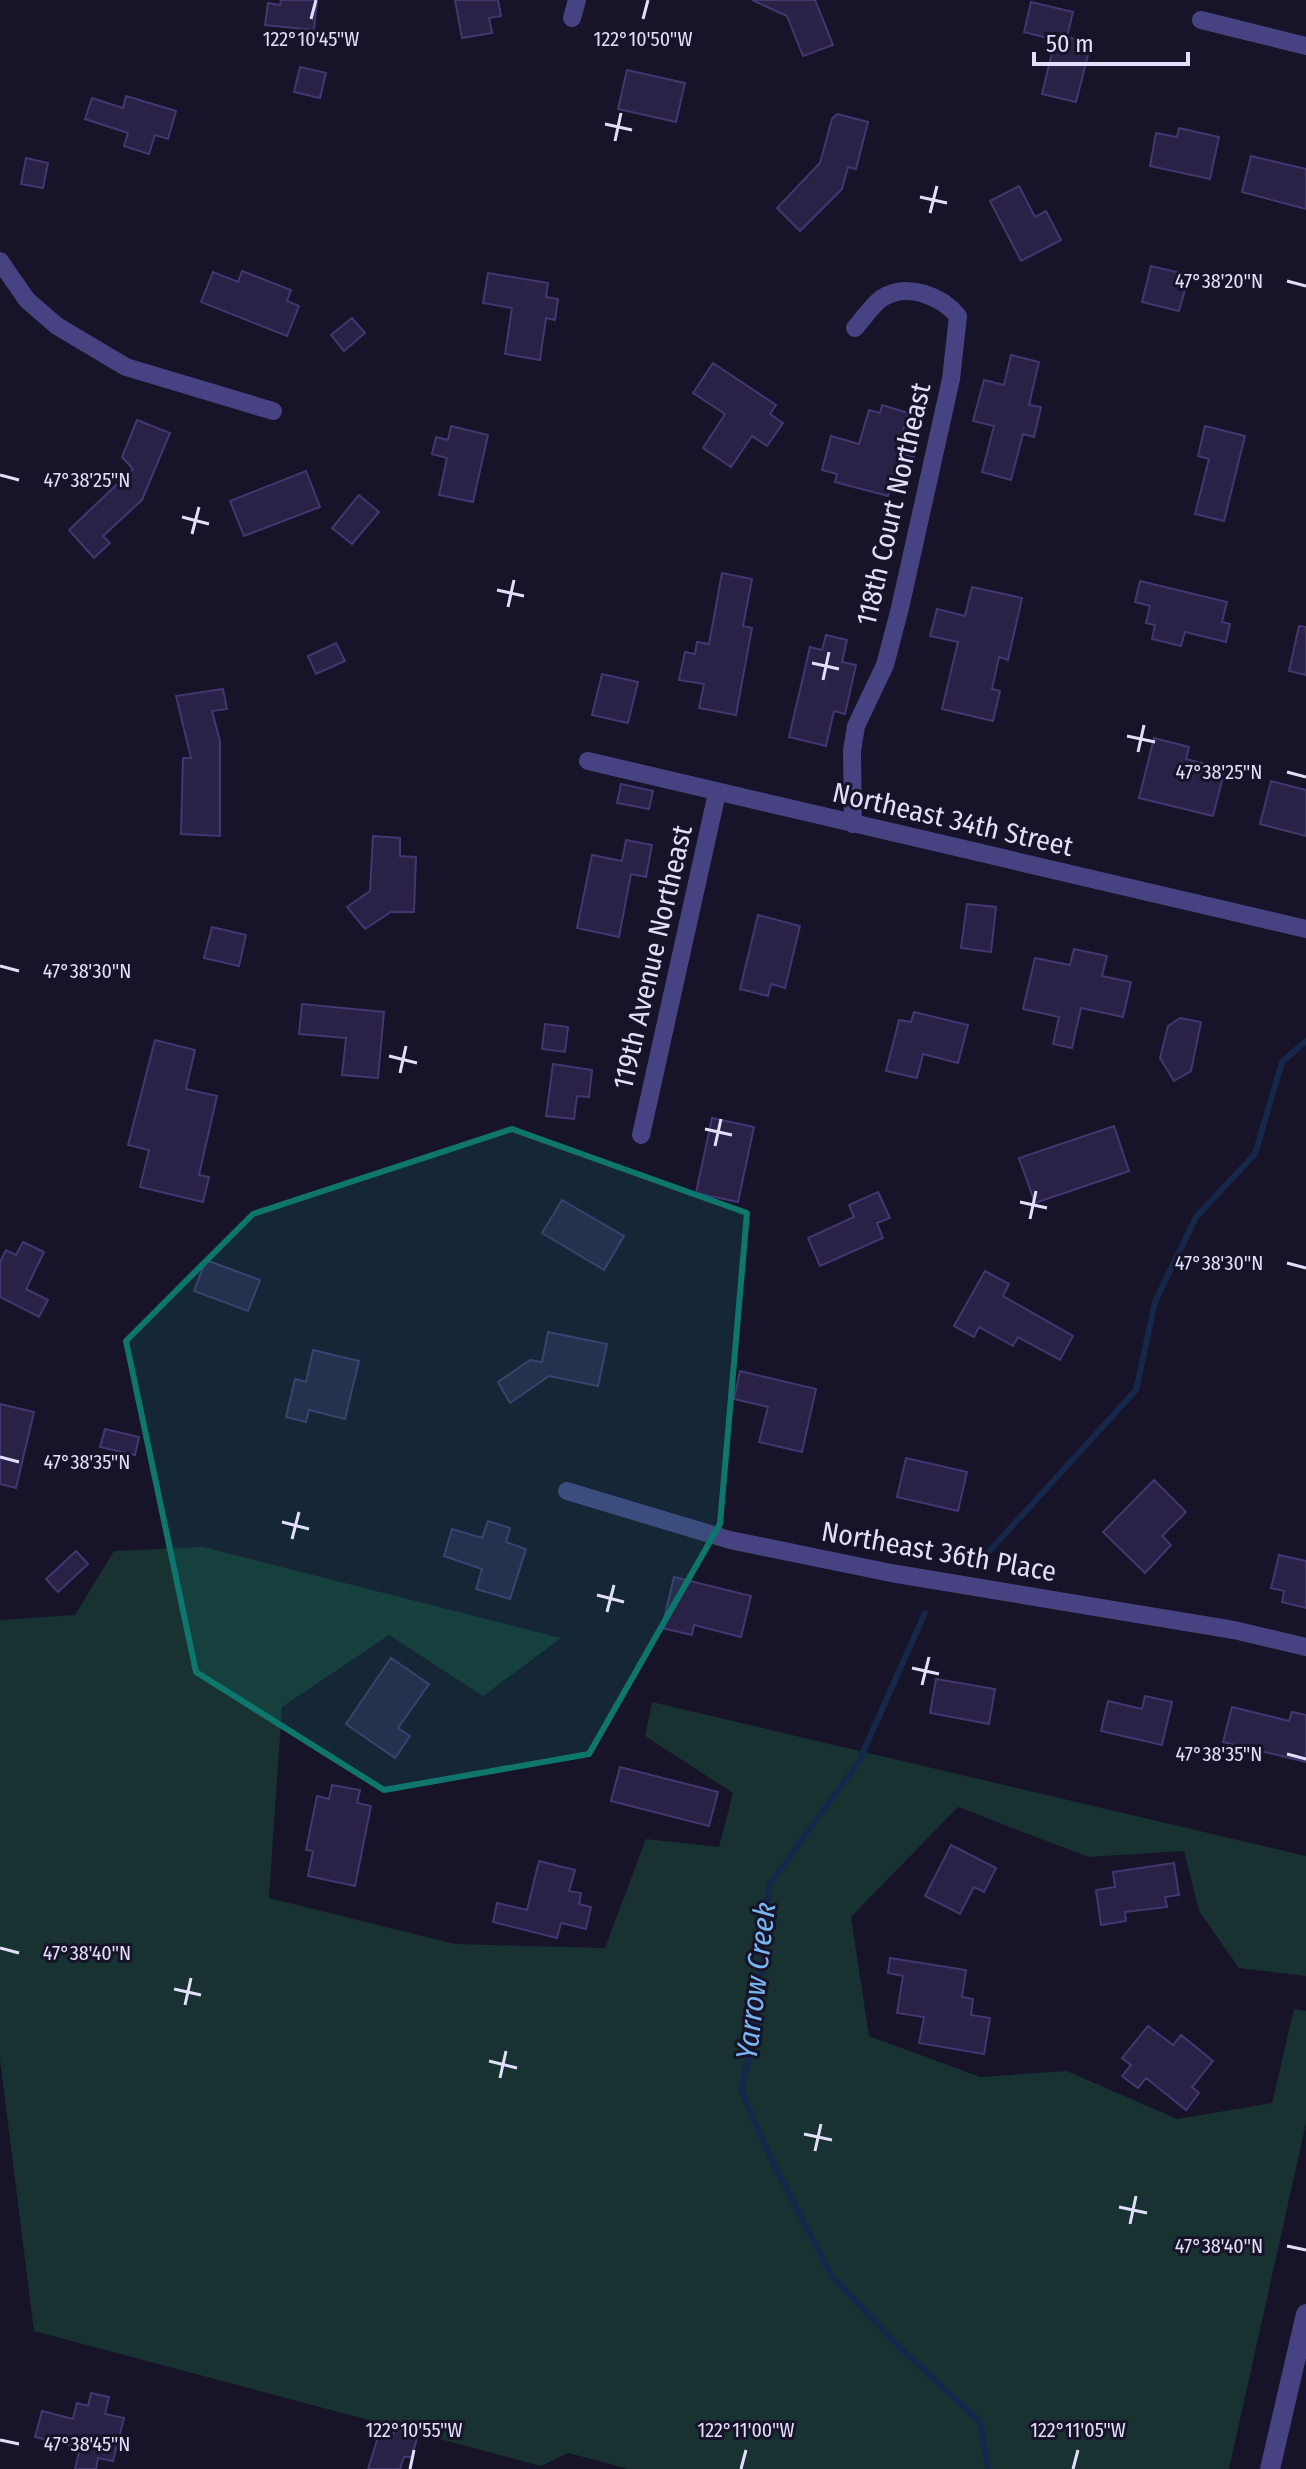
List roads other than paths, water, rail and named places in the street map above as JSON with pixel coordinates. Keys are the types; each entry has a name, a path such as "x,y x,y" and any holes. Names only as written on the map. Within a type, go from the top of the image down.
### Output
{"street":[{"path":"1201,20 1306,46"},
{"path":"0,261 27,300 57,326 126,367 273,411"},
{"name":"118th Court Northeast","path":"853,824 852,751 856,726 885,665 900,608 951,379 958,316 945,301 914,291 883,297 855,328"},
{"name":"Northeast 34th Street","path":"588,761 1306,929"},
{"name":"119th Avenue Northeast","path":"641,1135 717,793"},
{"name":"Northeast 36th Place","path":"567,1491 730,1540 891,1573 1234,1630 1306,1647"},
{"path":"1270,2469 1306,2314"}],"waterway":[{"name":"Yarrow Creek","path":"984,1557 1136,1390 1155,1302 1196,1217 1255,1154 1282,1062 1306,1041"},
{"name":"Yarrow Creek","path":"925,1613 859,1761 769,1885 756,2026 741,2090 771,2159 831,2275 897,2345 980,2422 988,2469"}]}
